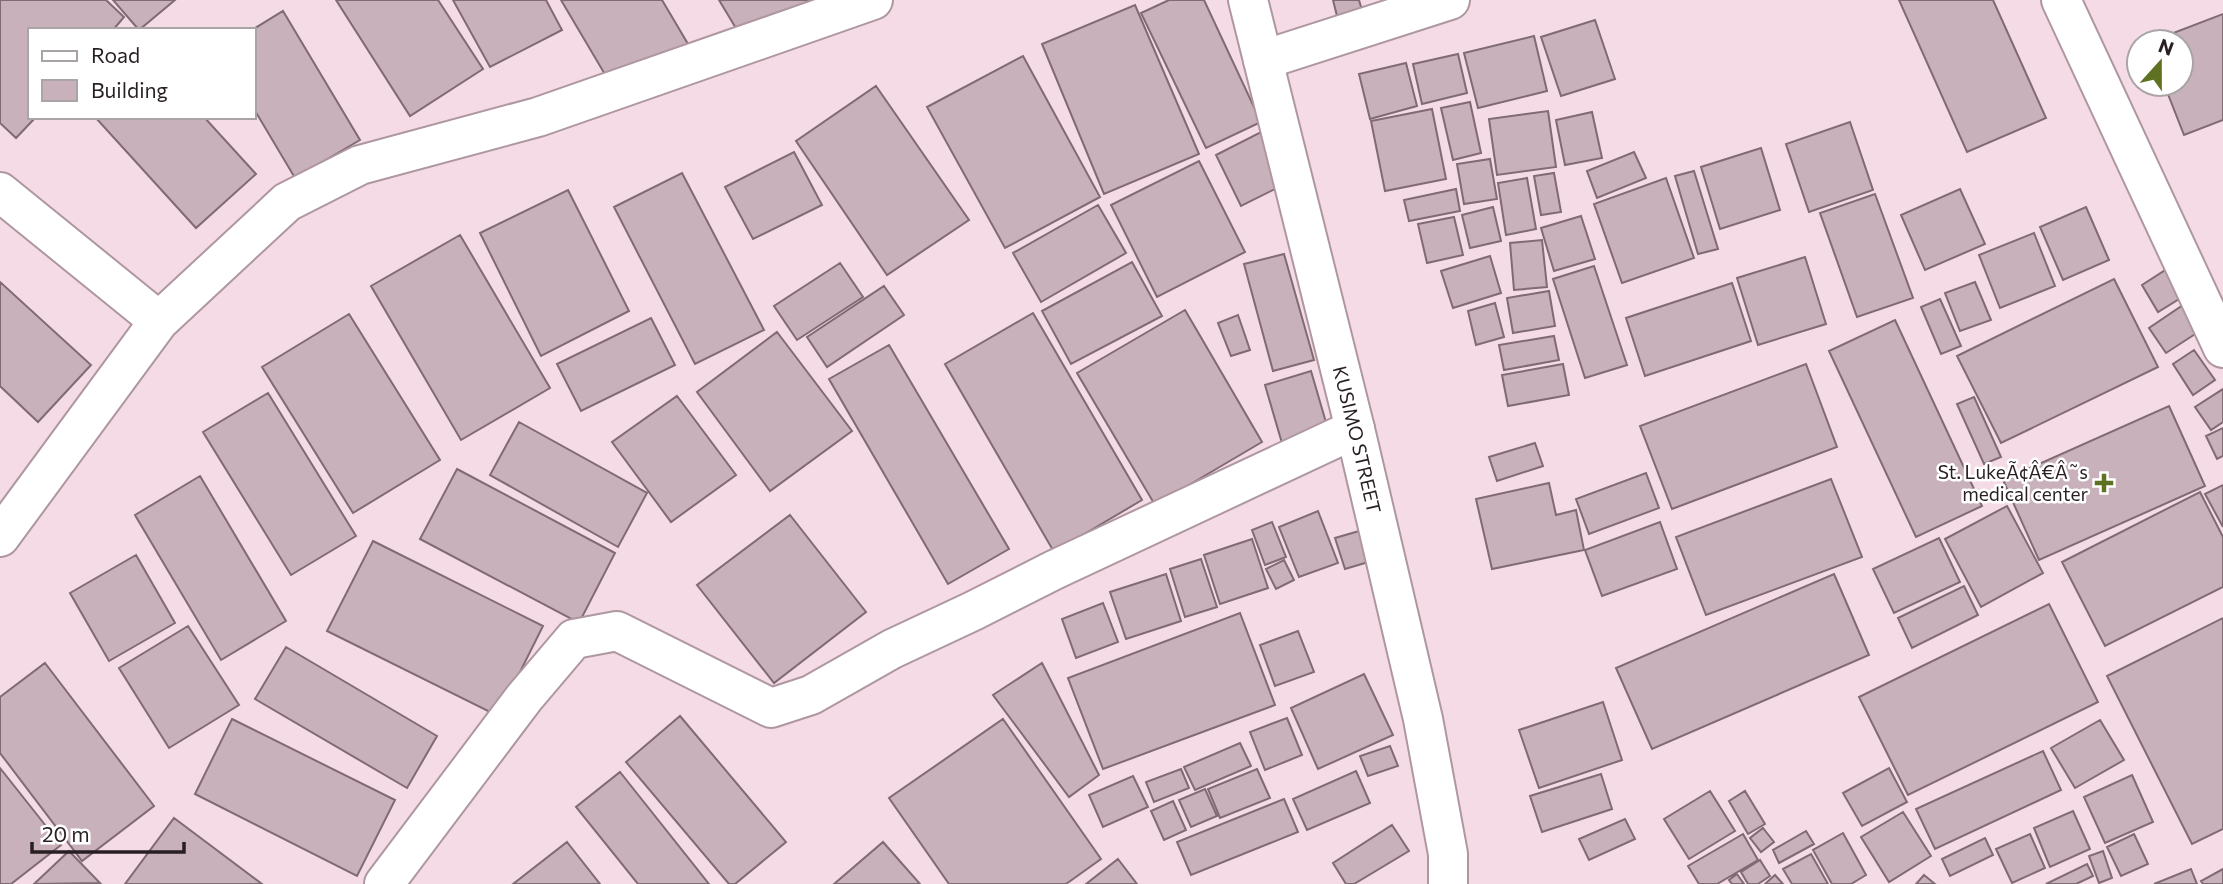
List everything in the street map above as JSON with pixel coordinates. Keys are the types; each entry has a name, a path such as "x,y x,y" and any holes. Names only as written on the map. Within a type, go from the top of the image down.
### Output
{"street":[{"path":"0,537 159,321 287,202 360,165 538,117 873,0"},
{"name":"KUSIMO STREET","path":"1248,0 1355,429 1423,719 1448,854 1448,884"},
{"path":"1263,60 1450,0"},
{"path":"2061,0 2223,348"},
{"path":"0,192 159,321"},
{"path":"384,884 524,698 574,639 617,631 771,708 811,695 892,649 1355,429"}],"building":[{"path":"0,0 106,0 124,17 115,28 28,28 28,119 34,119 16,138 0,123"},
{"path":"113,0 175,0 141,28 137,28"},
{"path":"336,0 438,0 483,69 410,116"},
{"path":"453,0 546,0 562,30 490,67"},
{"path":"561,0 662,0 688,44 613,88"},
{"path":"719,0 810,0 743,40"},
{"path":"1169,0 1204,0 1261,122 1206,148 1141,13"},
{"path":"1333,0 1359,0 1364,17 1339,24"},
{"path":"1899,0 1993,0 2046,118 1967,152"},
{"path":"1135,5 1199,154 1104,194 1042,44"},
{"path":"283,11 360,140 295,178 256,112 255,28"},
{"path":"2223,14 2223,120 2184,135 2169,98 2195,98 2195,28 2186,28"},
{"path":"1595,20 1615,79 1561,96 1541,37"},
{"path":"1534,36 1547,91 1478,108 1464,53"},
{"path":"1458,54 1467,93 1422,104 1413,64"},
{"path":"1023,56 1100,197 1005,248 927,107"},
{"path":"1406,63 1417,106 1370,119 1359,74"},
{"path":"876,86 969,220 887,275 796,141"},
{"path":"1470,102 1481,153 1453,160 1441,108"},
{"path":"1432,109 1446,179 1385,191 1371,121"},
{"path":"1548,111 1556,167 1497,175 1489,119"},
{"path":"1592,112 1602,158 1565,165 1556,120"},
{"path":"97,119 206,119 256,174 196,228"},
{"path":"1850,122 1873,190 1809,212 1786,144"},
{"path":"1263,131 1289,182 1241,206 1216,155"},
{"path":"1761,148 1780,210 1720,229 1701,167"},
{"path":"794,152 822,205 753,239 725,187"},
{"path":"1634,152 1646,178 1597,198 1587,171"},
{"path":"1490,159 1497,199 1464,204 1457,164"},
{"path":"1199,161 1245,252 1157,297 1111,205"},
{"path":"1694,171 1718,249 1698,254 1675,176"},
{"path":"682,173 764,330 695,364 614,207"},
{"path":"1554,173 1561,212 1541,215 1534,176"},
{"path":"1527,178 1536,229 1506,235 1498,183"},
{"path":"1666,178 1694,258 1622,283 1594,204"},
{"path":"1456,189 1460,211 1409,221 1404,200"},
{"path":"1960,189 1985,244 1925,270 1901,215"},
{"path":"568,190 629,311 541,356 480,233"},
{"path":"1875,194 1913,298 1857,317 1820,213"},
{"path":"1098,205 1126,253 1041,302 1013,253"},
{"path":"1493,207 1501,241 1470,248 1462,215"},
{"path":"2086,207 2109,260 2063,280 2040,227"},
{"path":"1581,216 1595,259 1554,271 1541,228"},
{"path":"1454,217 1463,255 1427,263 1418,224"},
{"path":"2034,233 2055,286 2000,308 1979,255"},
{"path":"460,235 550,388 461,440 371,286"},
{"path":"1542,240 1547,287 1514,290 1510,243"},
{"path":"1284,254 1314,360 1273,371 1244,264"},
{"path":"1490,256 1501,293 1453,308 1441,271"},
{"path":"1805,257 1826,324 1758,345 1737,278"},
{"path":"1132,262 1162,316 1071,364 1042,311"},
{"path":"840,263 863,297 797,340 774,306"},
{"path":"1594,266 1627,365 1585,378 1553,279"},
{"path":"2167,269 2184,296 2158,312 2142,285"},
{"path":"2114,279 2158,367 2001,443 1957,356"},
{"path":"0,282 91,365 38,422 0,386"},
{"path":"1975,282 1991,320 1960,331 1945,293"},
{"path":"1732,283 1751,341 1645,376 1626,318"},
{"path":"884,286 904,315 827,367 807,337"},
{"path":"1549,291 1555,326 1513,333 1507,298"},
{"path":"1940,299 1961,346 1941,354 1921,307"},
{"path":"2189,301 2206,327 2166,353 2149,328"},
{"path":"1495,303 1504,337 1476,345 1468,311"},
{"path":"1185,310 1262,442 1155,505 1077,373"},
{"path":"1033,313 1142,500 1054,552 945,364"},
{"path":"349,314 440,460 353,513 262,367"},
{"path":"1238,315 1250,350 1231,356 1218,323"},
{"path":"651,318 675,365 581,411 557,364"},
{"path":"1895,320 1982,506 1916,537 1829,351"},
{"path":"777,332 852,431 770,491 697,392"},
{"path":"1554,336 1559,360 1504,370 1499,345"},
{"path":"889,345 1009,549 948,584 829,379"},
{"path":"2194,350 2215,380 2193,395 2173,364"},
{"path":"1563,364 1569,395 1508,406 1502,375"},
{"path":"1806,364 1837,447 1672,509 1640,426"},
{"path":"1311,371 1330,436 1284,450 1265,385"},
{"path":"2223,389 2223,422 2211,430 2195,407"},
{"path":"268,393 356,536 291,575 203,432"},
{"path":"677,396 736,475 671,522 612,442"},
{"path":"1974,397 2001,457 1984,464 1957,404"},
{"name":"St. LukeÃ¢Â€Â˜s medical center","path":"2169,406 2205,486 2039,560 2003,480"},
{"path":"519,422 647,493 618,547 490,475"},
{"path":"2223,428 2223,456 2217,459 2206,436"},
{"path":"1535,443 1543,466 1497,481 1489,457"},
{"path":"457,469 615,553 579,623 420,539"},
{"path":"1646,473 1659,508 1589,534 1576,499"},
{"path":"200,476 286,621 221,660 135,515"},
{"path":"1831,479 1862,557 1706,615 1676,537"},
{"path":"1549,483 1556,515 1576,510 1584,550 1492,569 1476,499"},
{"path":"2223,485 2223,527 2205,494"},
{"path":"2200,492 2223,537 2223,587 2105,646 2062,562"},
{"path":"2007,506 2043,573 1981,607 1945,539"},
{"path":"1318,511 1338,563 1299,577 1279,527"},
{"path":"790,515 866,612 774,683 697,585"},
{"path":"1272,522 1286,557 1265,565 1252,530"},
{"path":"1660,522 1677,569 1602,596 1585,550"},
{"path":"1366,529 1375,560 1345,569 1335,538"},
{"path":"1939,538 1960,582 1894,613 1873,569"},
{"path":"1252,539 1268,588 1220,604 1204,555"},
{"path":"373,541 543,626 498,716 327,631"},
{"path":"136,555 175,623 109,661 70,593"},
{"path":"1201,559 1217,607 1185,617 1170,569"},
{"path":"1284,560 1294,580 1276,589 1266,569"},
{"path":"1166,574 1181,621 1126,639 1110,592"},
{"path":"1834,574 1869,655 1652,749 1616,668"},
{"path":"1964,586 1978,615 1912,648 1898,618"},
{"path":"1103,603 1118,642 1076,658 1062,619"},
{"path":"2049,604 2098,702 1908,795 1859,697"},
{"path":"1240,613 1275,705 1103,769 1068,678"},
{"path":"2223,618 2223,829 2192,844 2107,676"},
{"path":"188,626 239,705 169,748 119,668"},
{"path":"1298,631 1314,672 1275,686 1260,645"},
{"path":"286,647 437,736 407,788 255,699"},
{"path":"45,663 154,806 82,861 0,753 0,697"},
{"path":"1042,663 1099,775 1069,797 993,695"},
{"path":"1364,674 1393,735 1318,769 1291,708"},
{"path":"1603,702 1622,760 1539,788 1519,730"},
{"path":"680,716 786,842 735,884 729,884 626,762"},
{"path":"1287,718 1302,755 1265,770 1250,732"},
{"path":"232,719 395,800 357,876 195,794"},
{"path":"1003,719 1101,859 1066,884 949,884 889,798"},
{"path":"2100,720 2124,760 2075,788 2051,748"},
{"path":"1240,743 1251,766 1195,790 1184,767"},
{"path":"1390,746 1398,766 1368,776 1360,756"},
{"path":"2043,751 2061,790 1935,849 1916,809"},
{"path":"0,768 61,845 11,884 0,884"},
{"path":"1889,768 1907,802 1862,826 1843,793"},
{"path":"1181,769 1189,788 1154,802 1146,782"},
{"path":"1257,769 1270,798 1220,818 1208,789"},
{"path":"1356,771 1370,803 1307,830 1293,799"},
{"path":"620,772 709,884 638,884 576,807"},
{"path":"1601,774 1612,809 1542,832 1530,796"},
{"path":"2132,775 2153,822 2105,843 2084,797"},
{"path":"1133,776 1148,807 1103,827 1089,795"},
{"path":"1205,789 1217,816 1191,827 1179,800"},
{"path":"1710,791 1735,831 1689,859 1664,819"},
{"path":"1745,791 1765,824 1748,834 1729,801"},
{"path":"1284,799 1298,832 1191,875 1177,842"},
{"path":"1173,801 1186,830 1164,840 1151,811"},
{"path":"2073,811 2090,849 2050,867 2034,828"},
{"path":"1903,812 1931,856 1889,882 1861,837"},
{"path":"174,818 262,884 125,884"},
{"path":"1625,819 1635,839 1589,860 1579,839"},
{"path":"1392,825 1409,851 1354,884 1346,884 1333,863"},
{"path":"1763,828 1774,842 1761,852 1750,838"},
{"path":"1806,831 1814,844 1779,863 1773,850"},
{"path":"1843,833 1866,875 1851,884 1832,884 1813,850"},
{"path":"1743,834 1758,860 1717,884 1699,884 1688,866"},
{"path":"2030,834 2045,868 2012,883 1996,849"},
{"path":"2134,834 2148,864 2121,876 2107,847"},
{"path":"1985,838 1993,855 1950,876 1942,859"},
{"path":"567,842 600,884 513,884"},
{"path":"883,842 920,884 834,884"},
{"path":"69,851 100,883 34,884"},
{"path":"2103,851 2112,878 2099,883 2089,856"},
{"path":"1811,854 1828,884 1792,884 1783,869"},
{"path":"1118,859 1137,884 1086,884"},
{"path":"1760,860 1770,876 1758,884 1748,884 1741,872"},
{"path":"2087,864 2093,876 2076,884 2046,884"},
{"path":"2191,869 2197,884 2154,884"},
{"path":"2223,869 2223,884 2203,884 2201,881"},
{"path":"1737,874 1744,884 1732,884 1729,880"},
{"path":"1775,875 1783,884 1765,884"},
{"path":"1924,875 1935,884 1916,884"}],"place":[{"name":"St. LukeÃ¢Â€Â˜s medical center","path":"2104,483"}]}
